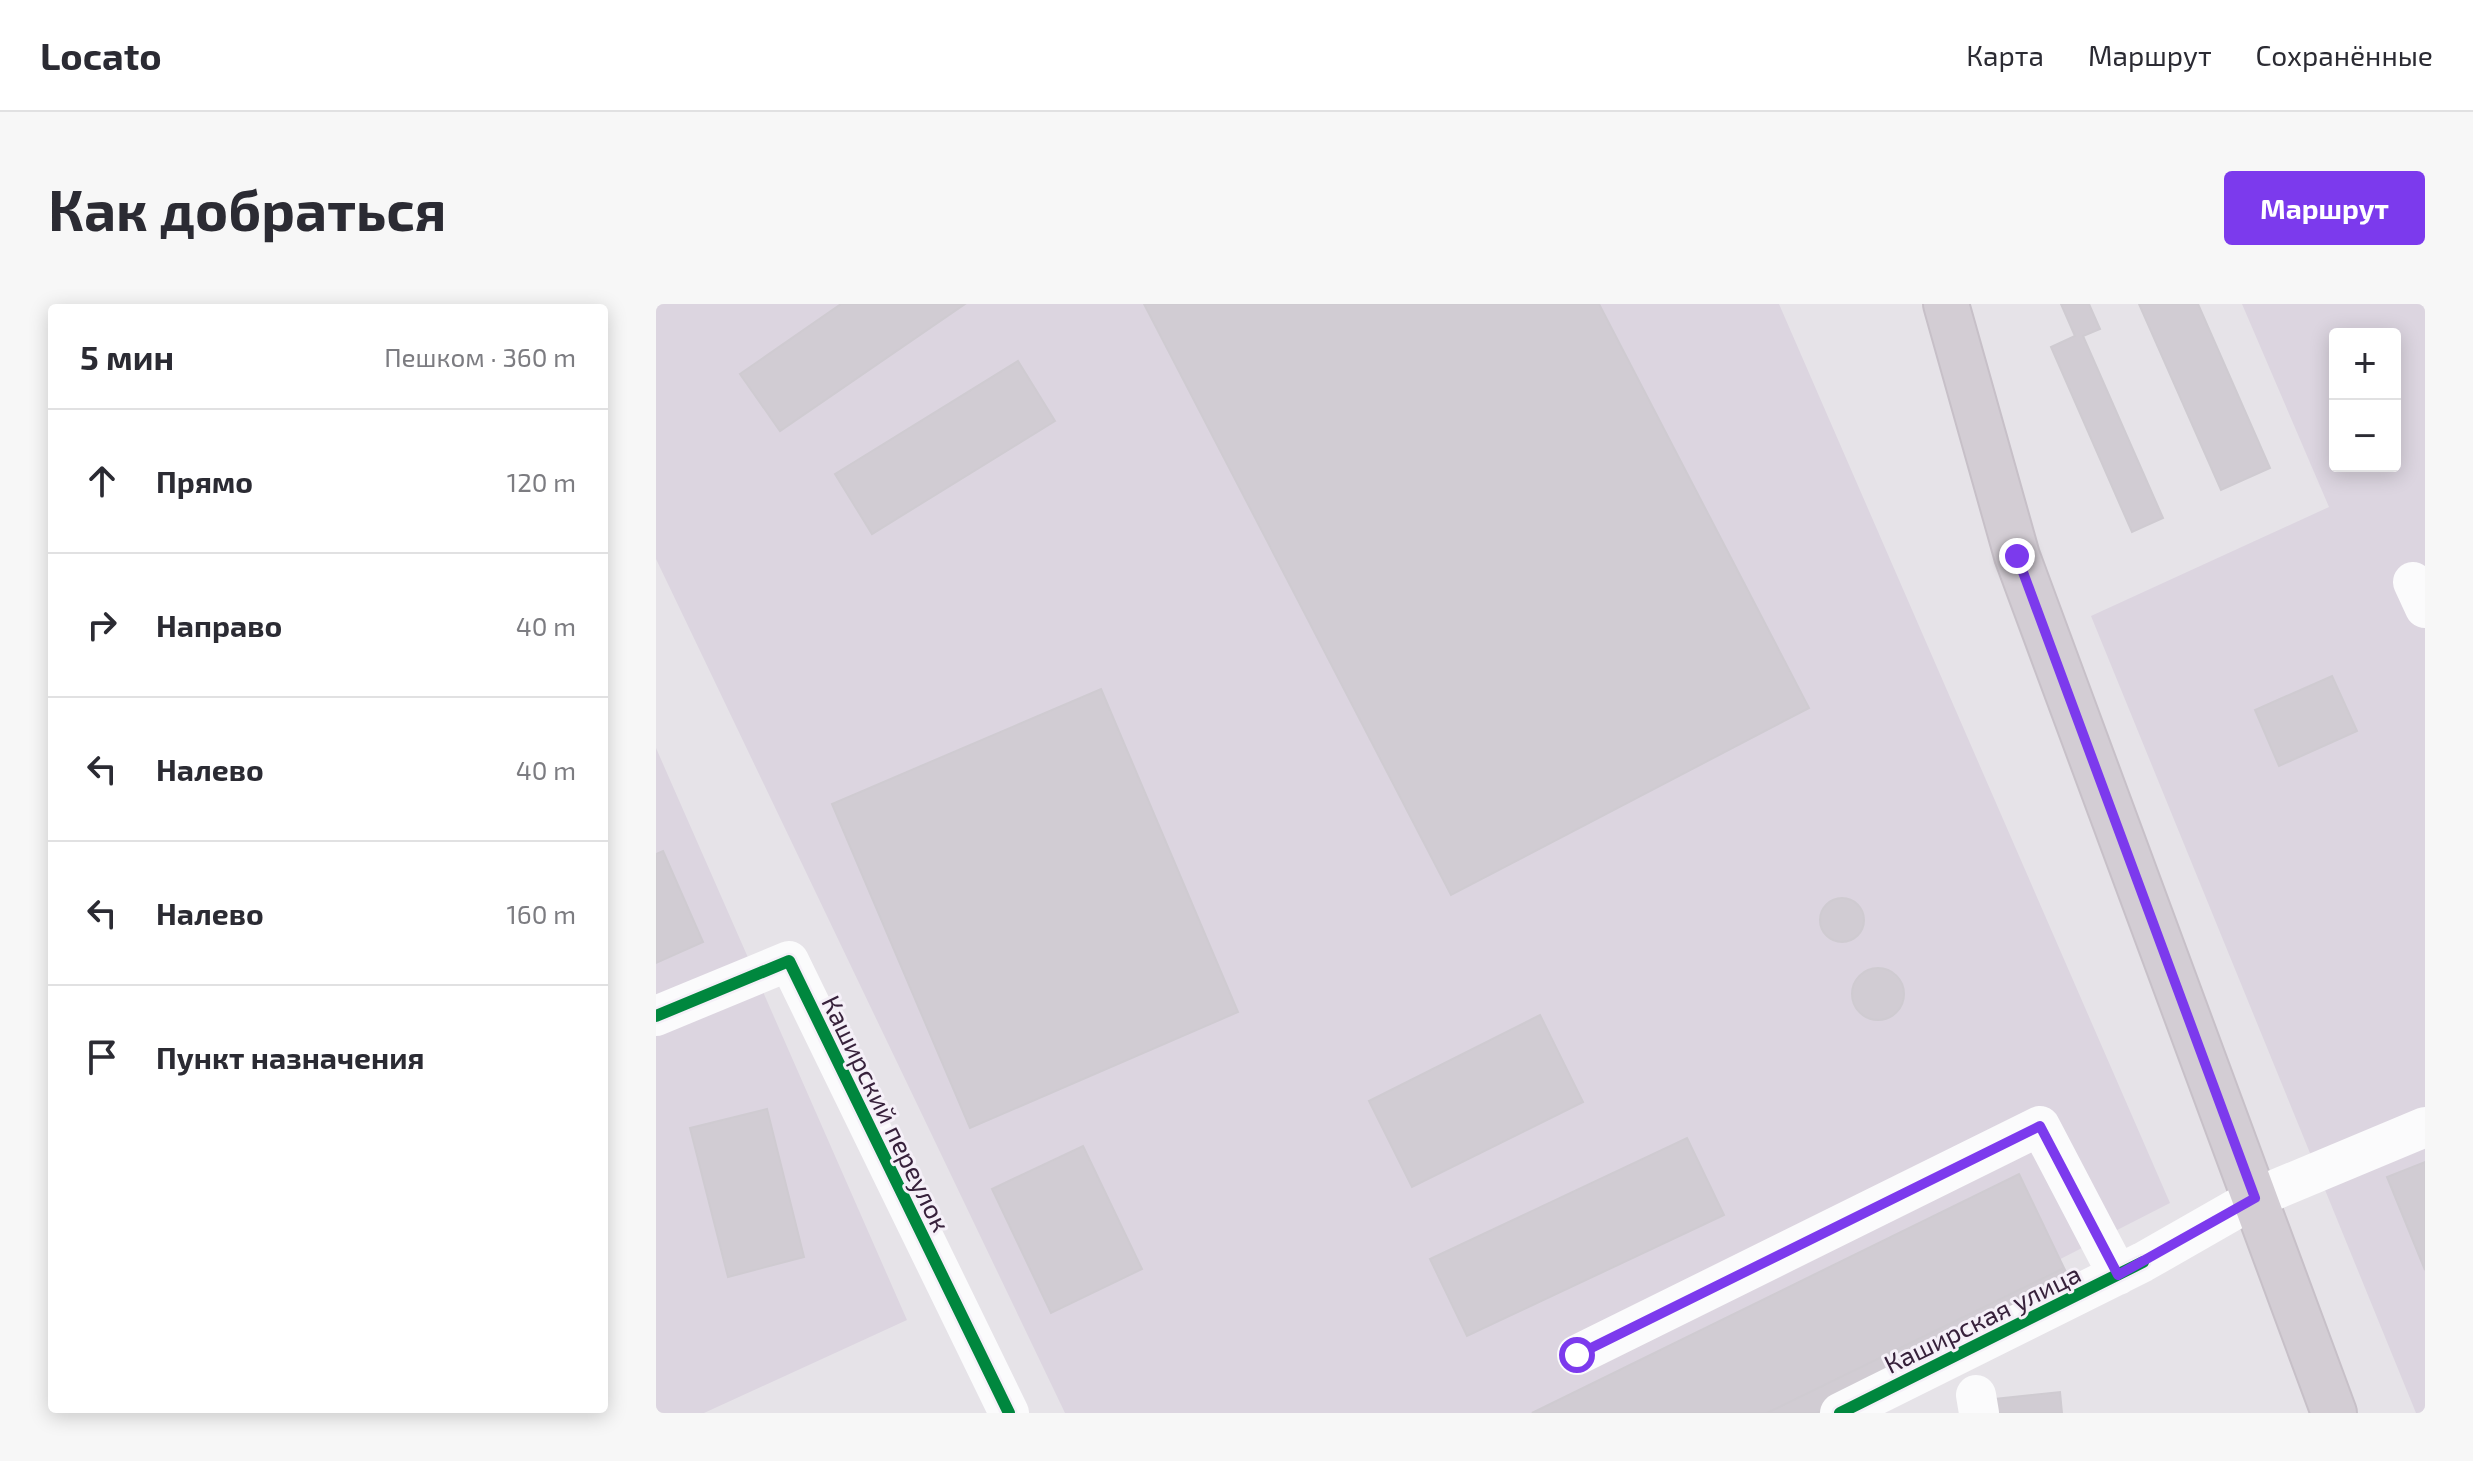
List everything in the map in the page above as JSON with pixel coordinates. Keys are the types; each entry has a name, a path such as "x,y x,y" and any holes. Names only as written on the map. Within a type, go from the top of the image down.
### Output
{"main road":[{"path":"1946,304 2017,556 2334,1413"}],"street":[{"name":"Каширский переулок","path":"656,1016 789,961 1009,1413"},
{"path":"1577,1355 2040,1126 2130,1268"},
{"name":"Каширская улица","path":"1840,1413 2130,1268 2255,1198 2425,1127"}],"shaded area":[{"path":"656,304 1779,304 2170,1203 1759,1413 1065,1413 656,559"},
{"path":"2242,304 2425,304 2425,1413 2416,1413 2091,616 2329,507"},
{"path":"656,748 907,1320 704,1413 656,1413"}],"building":[{"path":"841,304 965,304 780,431 740,374"},
{"path":"1144,304 1599,304 1809,708 1451,895"},
{"path":"2061,304 2089,304 2100,329 2083,336 2163,518 2132,532 2051,347 2075,336"},
{"path":"2139,304 2198,304 2270,468 2221,490"},
{"path":"1018,361 1055,421 872,534 835,474"},
{"path":"2332,676 2357,731 2279,766 2255,710"},
{"path":"1101,689 1238,1012 970,1128 832,804"},
{"path":"663,851 703,942 656,963 656,854"},
{"path":"1842,898 1858,904 1864,920 1858,936 1842,942 1826,936 1820,920 1826,904"},
{"path":"1878,968 1896,976 1904,994 1896,1012 1878,1020 1860,1012 1852,994 1860,976"},
{"path":"1540,1015 1583,1102 1412,1187 1369,1101"},
{"path":"767,1109 804,1257 728,1277 690,1128"},
{"path":"1687,1138 1724,1215 1467,1336 1430,1259"},
{"path":"1083,1146 1142,1269 1051,1313 992,1189"},
{"path":"2425,1162 2425,1270 2387,1177"},
{"path":"2019,1174 2064,1268 1767,1413 1532,1413"},
{"path":"2064,1268 2074,1288 1817,1413 1767,1413"},
{"path":"2060,1392 2062,1413 1996,1413 1995,1399"}],"cycle path":[{"path":"656,1016 789,961 1009,1413"},
{"path":"1840,1413 2143,1262"}],"route":[{"path":"1577,1355 2040,1126 2118,1275 2255,1198 2017,556"}]}
